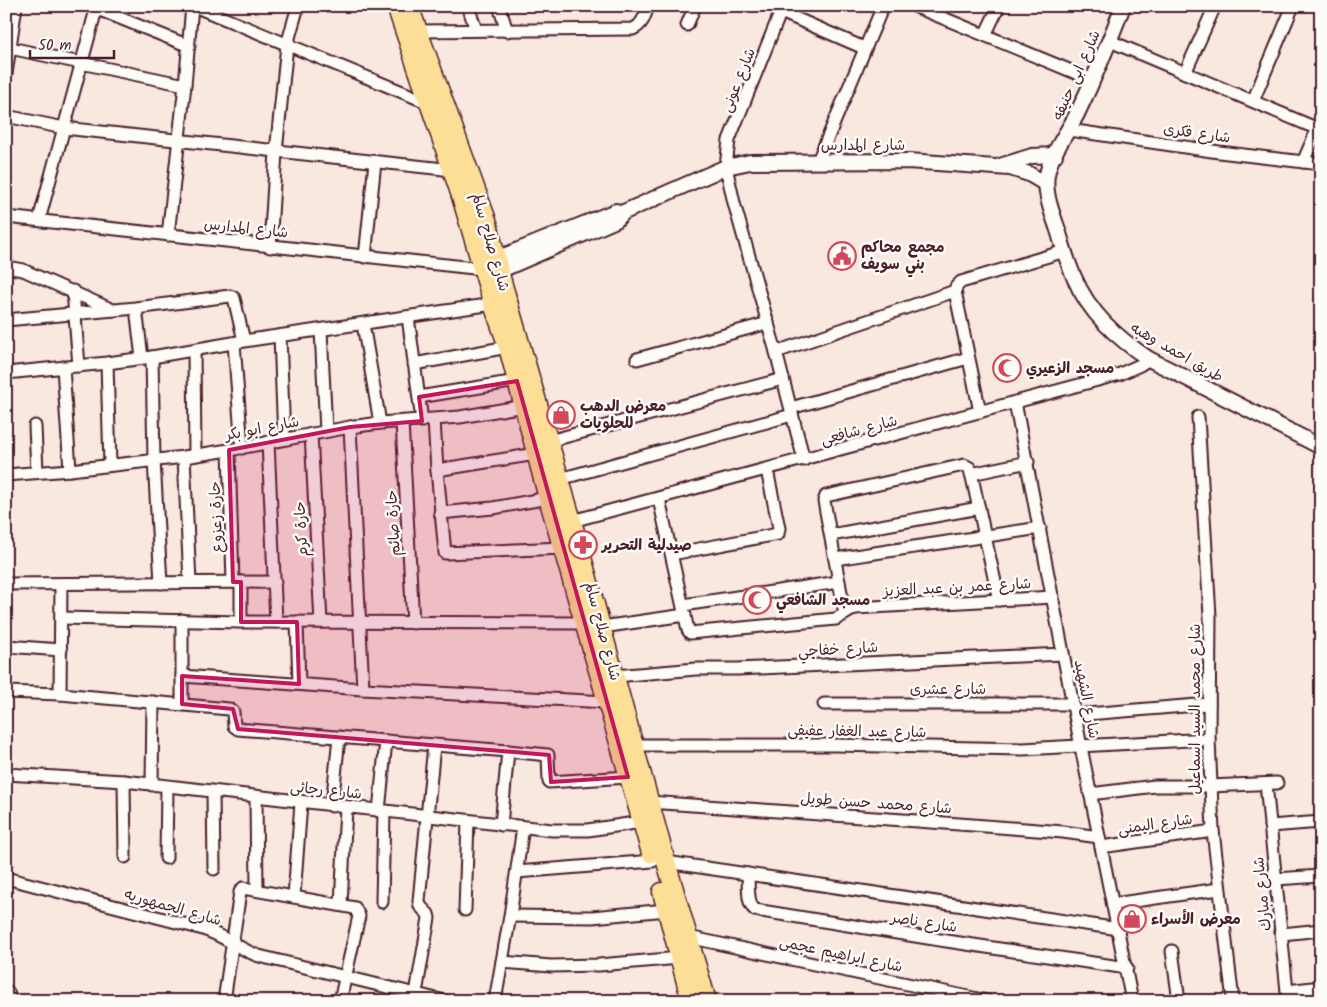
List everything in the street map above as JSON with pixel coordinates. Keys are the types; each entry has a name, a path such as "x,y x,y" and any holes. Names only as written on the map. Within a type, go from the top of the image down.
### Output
{"main road":[{"name":"شارع صلاح سالم","path":"398,7 419,32 482,206 493,267 493,304 508,347 563,548 615,676 649,802 667,910 680,958 705,1000"},
{"name":"شارع صلاح سالم","path":"398,7 453,170 493,267 549,441 572,521 594,625 607,702 642,822 660,862 688,937 705,1000"},
{"path":"6,994 8,1001"}],"street":[{"path":"6,74 10,48 9,34 16,6"},
{"path":"168,235 193,6 429,103"},
{"path":"270,247 276,152 287,45 298,6"},
{"path":"468,6 476,30"},
{"path":"499,6 507,31"},
{"path":"419,32 633,29 642,22 648,6"},
{"path":"687,25 695,6"},
{"path":"818,161 883,6"},
{"path":"914,6 1093,80"},
{"path":"985,35 999,6"},
{"name":"شارع ابى حنيفه","path":"1054,155 1069,130 1093,80 1124,6"},
{"path":"1186,73 1215,6"},
{"path":"1253,101 1293,6"},
{"path":"39,220 95,7 189,46"},
{"path":"782,9 864,48"},
{"name":"شارع عونى","path":"782,9 729,140 726,167 734,203 804,460"},
{"path":"1110,41 1253,101 1319,125 1303,162"},
{"path":"10,48 185,85"},
{"path":"6,116 64,128 453,170"},
{"name":"شارع فكرى","path":"1069,130 1321,164"},
{"name":"شارع المدارس","path":"1000,166 1032,156 1054,155"},
{"name":"طريق احمد وهبه","path":"1054,155 1047,174 1048,200 1074,278 1093,310 1105,325 1126,344 1150,358 1321,447"},
{"name":"شارع المدارس","path":"6,217 365,257 493,267 616,220 624,212 726,167 750,162 908,161 1000,166 1029,174 1046,184"},
{"path":"365,257 375,162"},
{"path":"980,412 955,291 958,284 1065,251"},
{"path":"6,267 23,270 114,310"},
{"path":"73,291 79,366"},
{"path":"776,352 955,291"},
{"path":"6,320 136,308 230,296 234,298 239,342 242,448"},
{"path":"6,364 7,373 147,358 239,342 493,304"},
{"path":"136,308 147,358 161,583"},
{"path":"408,317 422,421"},
{"path":"637,359 768,323"},
{"path":"363,324 380,423"},
{"path":"320,330 326,431"},
{"path":"280,336 284,439"},
{"path":"414,364 508,347"},
{"path":"190,582 189,456 194,350"},
{"path":"560,479 968,358"},
{"name":"شارع شافعى","path":"572,521 1120,374 1150,358"},
{"path":"106,363 110,465"},
{"path":"63,368 70,470"},
{"path":"549,441 783,379"},
{"path":"419,397 517,381"},
{"name":"شارع الشهيد","path":"1015,402 1028,462 1080,747 1127,968 1132,1001"},
{"name":"شارع ابو بكر","path":"6,475 70,470 189,456 242,448 350,427 477,415 524,406"},
{"name":"شارع محمد السيد اسماعيل","path":"1198,417 1210,616 1209,739 1212,831 1234,1001"},
{"path":"434,420 440,513 444,551 446,553 563,548"},
{"name":"حارة صائم","path":"402,422 413,623"},
{"path":"35,426 38,472"},
{"path":"350,427 363,689"},
{"name":"حارة كرم","path":"311,434 321,622"},
{"path":"268,442 276,622"},
{"name":"حارة زعزوع","path":"229,450 237,582 242,622"},
{"path":"437,470 536,454"},
{"path":"971,474 1028,462"},
{"path":"846,614 824,501 826,496 964,465 970,468 998,600"},
{"path":"672,554 778,534 779,528 767,470"},
{"path":"440,513 493,508 548,498"},
{"path":"659,499 684,610"},
{"path":"831,535 979,508"},
{"path":"835,559 1040,528"},
{"path":"6,584 275,582"},
{"path":"61,618 242,622 594,625 839,582"},
{"path":"60,694 61,584"},
{"name":"شارع عمر بن عبد العزيز","path":"684,610 691,633 836,619 855,608 1053,597"},
{"path":"182,620 182,704"},
{"path":"298,622 298,684"},
{"path":"6,646 60,650"},
{"name":"شارع خفاجي","path":"615,676 696,669 737,669 1063,654"},
{"path":"182,676 363,689 607,702"},
{"path":"6,692 60,694 231,710 234,715 234,726 238,729 508,751 548,756 548,780 551,782 628,777"},
{"path":"152,785 153,702"},
{"name":"شارع عشرى","path":"824,704 1074,710 1209,704"},
{"path":"332,806 339,737"},
{"name":"شارع عبد الغفار عفيفى","path":"634,745 824,745 1023,749 1209,739"},
{"path":"382,902 382,811 386,741"},
{"path":"416,997 430,918 421,908 419,901 434,745"},
{"path":"501,824 508,751"},
{"name":"شارع رجائى","path":"6,774 124,781 256,798 523,827 576,831 642,822"},
{"path":"124,781 125,857"},
{"name":"شارع مبارك","path":"1210,786 1272,784 1270,826 1288,996"},
{"path":"1090,794 1141,787 1210,786"},
{"path":"166,858 167,787"},
{"path":"213,792 214,869"},
{"path":"256,798 257,890"},
{"name":"شارع محمد حسن طويل","path":"649,802 1063,832 1100,842"},
{"path":"294,896 301,803"},
{"path":"341,904 346,808"},
{"path":"465,910 468,821"},
{"path":"1270,826 1321,822"},
{"path":"495,1001 523,827"},
{"name":"شارع اليمنى","path":"1100,842 1212,831"},
{"path":"517,872 660,862 1119,930"},
{"name":"شارع ناصر","path":"748,874 750,903 755,910 1127,968"},
{"path":"1276,878 1321,876"},
{"name":"شارع الجمهوريه","path":"6,878 203,928 221,936 241,949 259,956 416,997 445,1001"},
{"path":"224,1001 240,890 243,888 355,908 360,916 340,1001"},
{"path":"1113,904 1219,888"},
{"path":"510,916 592,917 667,910"},
{"path":"1282,934 1321,930"},
{"name":"شارع ابراهيم عجمى","path":"688,937 988,1001"},
{"path":"1172,951 1179,1001"},
{"path":"502,962 570,965 680,958"},
{"path":"1288,996 1321,987"}],"highlighted area":[{"path":"517,381 628,777 551,782 549,755 238,729 233,709 182,704 182,676 299,684 297,622 241,622 241,582 233,582 229,450 350,427 422,421 419,397"}],"place":[{"name":"مجمع محاكم بني سويف","path":"842,256"},
{"name":"مسجد الزعيري","path":"1007,368"},
{"name":"معرض الدهب للحلويات","path":"561,415"},
{"name":"صيدلية التحرير","path":"583,545"},
{"name":"مسجد الشافعي","path":"757,600"},
{"name":"معرض الأسراء","path":"1132,919"}]}
